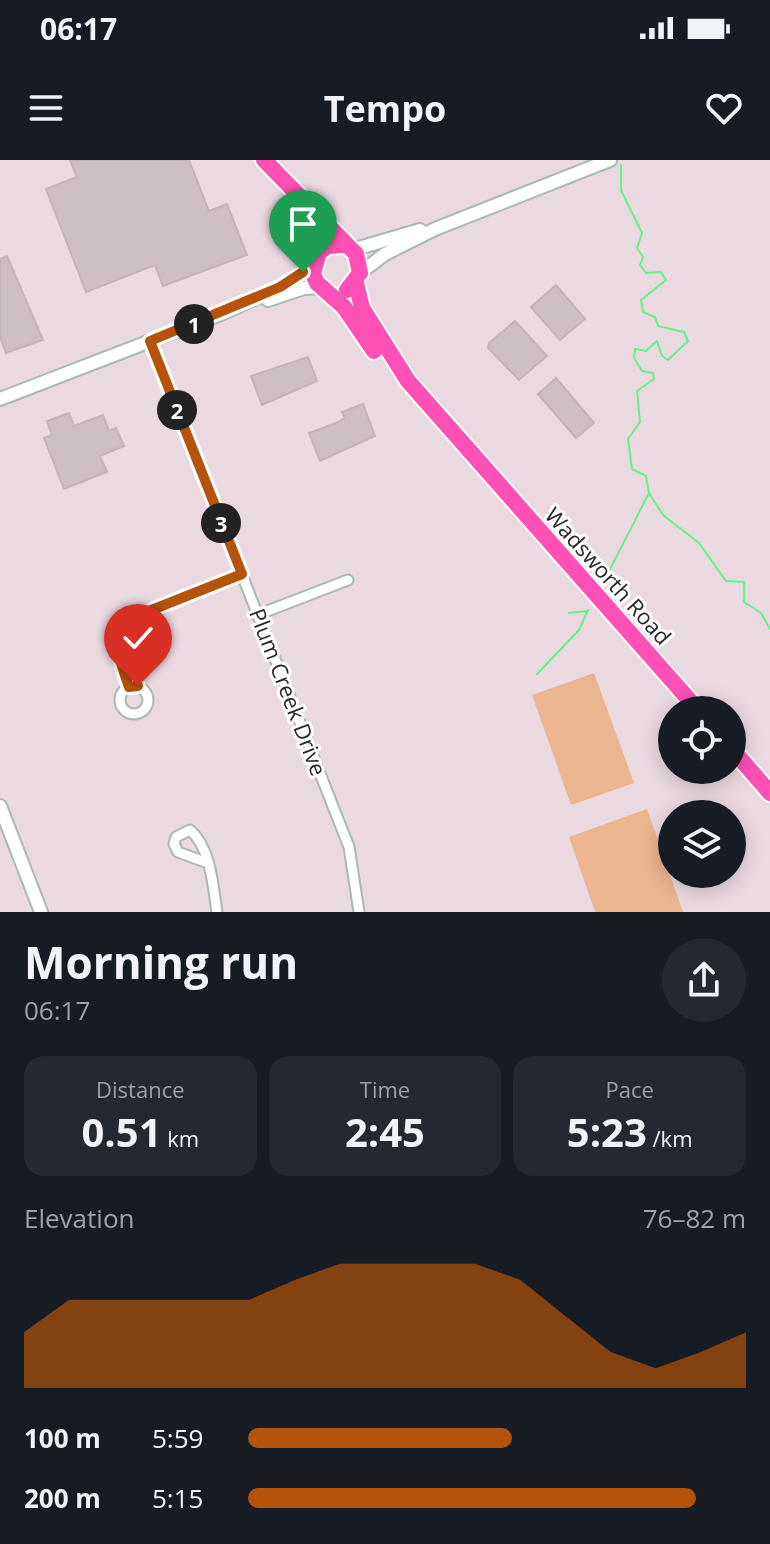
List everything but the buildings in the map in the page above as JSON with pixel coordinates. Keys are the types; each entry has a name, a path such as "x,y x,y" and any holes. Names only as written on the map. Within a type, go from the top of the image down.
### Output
{"highway":[{"name":"Wadsworth Road","path":"252,160 304,214 316,258 315,279 409,397 479,470 486,472"},
{"name":"Wadsworth Road","path":"264,160 359,258 362,308 395,363 486,472 686,696"},
{"path":"316,258 328,246 348,248"},
{"path":"325,289 344,292 358,278"},
{"path":"746,765 770,793"}],"street":[{"path":"358,278 385,254 435,229 610,160"},
{"path":"348,248 435,229"},
{"path":"0,399 223,313 285,285 316,258"},
{"path":"223,313 304,288 325,289"},
{"name":"Plum Creek Drive","path":"150,341 349,847 359,912"},
{"path":"129,687 117,652 120,634 131,620 242,574"},
{"path":"257,615 348,580"},
{"path":"0,806 41,912"},
{"path":"205,862 212,879 217,912"}],"shaded area":[{"path":"594,673 634,783 571,805 532,695"},
{"path":"647,809 658,840 658,888 675,888 683,912 595,912 569,837"}],"waterway":[{"path":"621,165 621,190 642,233 637,248 643,257 640,265 646,273 661,272 666,280 641,300 643,312 655,317 658,326 684,332 688,341 668,360 662,356 657,341 646,351 635,349 634,358 642,371 653,373 654,379 637,391 640,422 628,439 632,469 646,476 649,493 663,515 699,543 726,581 744,582 744,602 761,613 770,629"},
{"path":"603,583 649,493"},
{"path":"537,674 579,630 588,610"},
{"path":"569,613 587,611"}],"route":[{"path":"138,686 129,687 117,652 117,643 125,626 139,615 242,574 150,341 223,313 226,309 285,285 303,272"}]}
